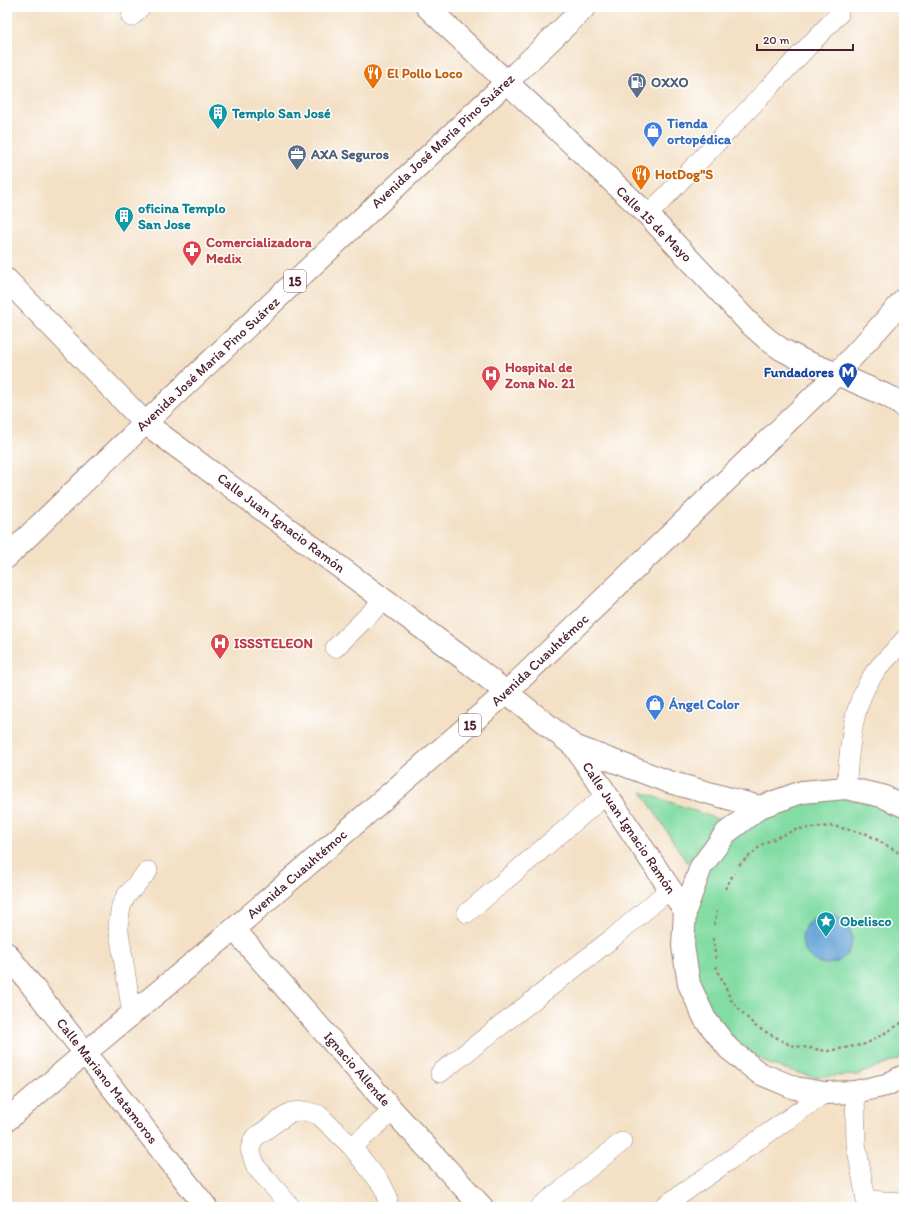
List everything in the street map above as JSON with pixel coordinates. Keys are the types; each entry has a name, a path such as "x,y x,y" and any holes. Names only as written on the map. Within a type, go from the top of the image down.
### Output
{"main road":[{"name":"Calle 15 de Mayo","path":"427,7 648,216 748,322 768,339 781,349 804,361 890,397 904,407"},
{"name":"Avenida José María Pino Suárez","path":"7,557 145,423 585,7"},
{"name":"Calle Juan Ignacio Ramón","path":"7,280 145,423 507,692 574,746 685,911"},
{"name":"Avenida Cuauhtémoc","path":"7,1120 234,929 507,692 837,374 904,300"},
{"name":"Calle Juan Ignacio Ramón","path":"574,746 669,782 760,807"},
{"path":"898,1082 855,1092 825,1093 795,1088 760,1073 729,1049 705,1019 689,984 683,946 685,911 701,867 726,833 760,807 802,792 846,788 882,796 904,806"},
{"name":"Ignacio Allende","path":"234,929 393,1111 482,1207"},
{"name":"Calle Mariano Matamoros","path":"7,954 206,1207"}],"lane":[{"path":"648,216 839,14"},
{"path":"335,648 384,600"},
{"path":"846,788 850,738 854,718 861,697 873,674 904,640"},
{"path":"467,913 607,794"},
{"path":"132,1014 118,926 121,906 126,896 148,871"},
{"path":"440,1073 614,937 670,889"},
{"path":"855,1092 856,1144 867,1204 904,1202"},
{"path":"663,1207 825,1093"},
{"path":"291,1207 256,1167 250,1149 254,1138 292,1112 305,1111 319,1115 352,1147 382,1185 388,1196 386,1207"},
{"path":"352,1147 393,1111"},
{"path":"540,1207 622,1142"}],"path":[{"path":"723,891 738,867 764,843 797,829 833,826 867,834 898,852 904,859"},
{"path":"718,904 713,932 717,967 731,1000 755,1026 790,1045 828,1051 866,1044 900,1024 904,1019"}],"green space":[{"path":"642,792 723,821 687,863"},
{"path":"831,796 878,805 904,820 904,1056 857,1075 812,1077 769,1064 731,1039 702,1000 689,954 690,906 709,861 740,826 783,803"}],"water":[{"path":"827,914 837,916 845,921 850,929 852,939 850,949 845,957 837,962 827,964 817,962 809,957 804,949 802,939 804,929 809,921 817,916"}],"place":[{"name":"El Pollo Loco","path":"373,90"},
{"name":"OXXO","path":"637,99"},
{"name":"Templo San José","path":"218,130"},
{"name":"Tienda ortopédica","path":"653,148"},
{"name":"AXA Seguros","path":"297,171"},
{"name":"HotDog\"S","path":"641,191"},
{"name":"oficina Templo San Jose","path":"124,233"},
{"name":"Comercializadora Medix","path":"192,267"},
{"name":"Fundadores","path":"848,389"},
{"name":"Hospital de Zona No. 21","path":"491,392"},
{"name":"ISSSTELEON","path":"220,660"},
{"name":"Ángel Color","path":"655,721"},
{"name":"Obelisco","path":"826,938"}]}
